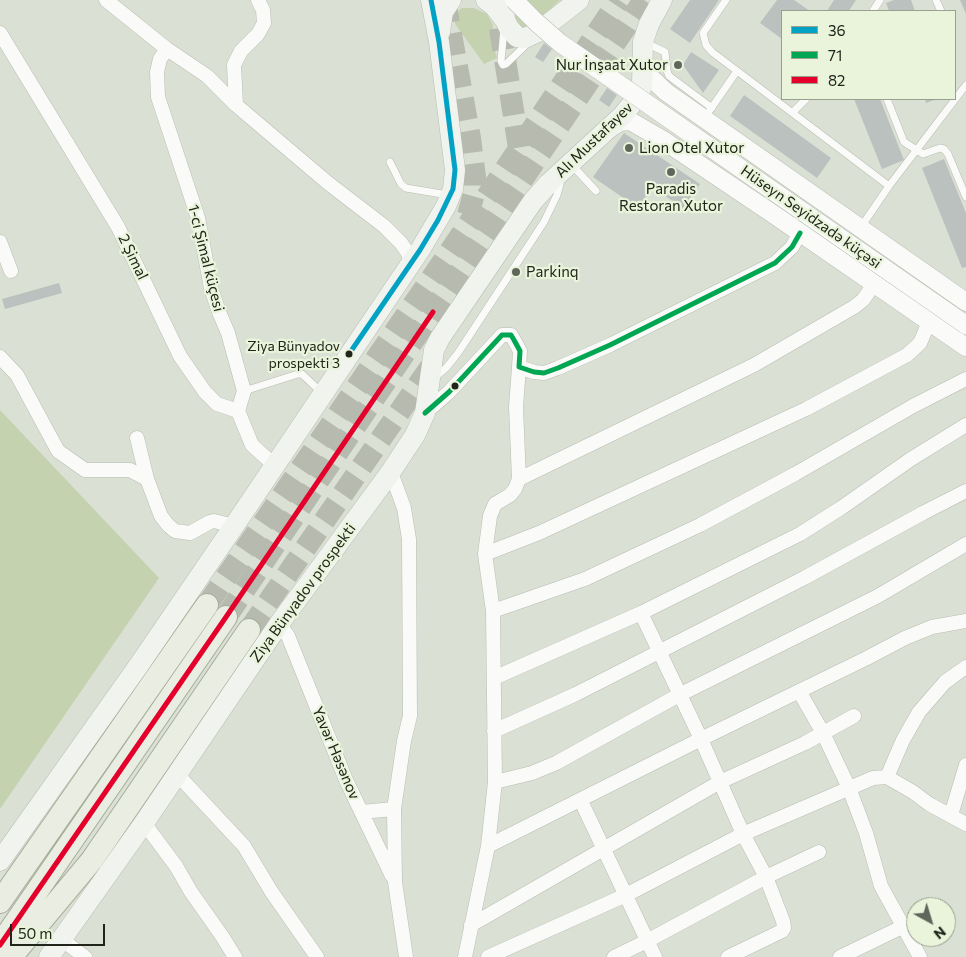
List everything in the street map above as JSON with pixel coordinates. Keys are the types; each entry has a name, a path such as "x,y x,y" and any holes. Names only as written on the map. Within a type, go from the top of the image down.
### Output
{"main road":[{"path":"0,861 139,665 234,526 411,262 438,220 451,195 455,181 455,170 439,42 431,0"},
{"path":"439,42 443,12 451,0"},
{"path":"486,0 494,6 513,34 521,38 538,32 579,0"},
{"path":"503,0 505,20"},
{"name":"Alı Mustafayev","path":"524,215 539,193 622,116 636,99 642,86 642,49 649,24 662,0"},
{"name":"Ziya Bünyadov prospekti","path":"49,957 144,823 176,773 279,624 416,435 424,413 434,350 440,338 524,215"},
{"path":"0,902 207,605"},
{"path":"0,945 226,618"},
{"name":"Ziya Bünyadov prospekti","path":"11,957 92,860 249,630"},
{"path":"25,957 92,860"}],"street":[{"path":"106,0 167,49 207,76 236,105 328,183 384,226 408,253 411,262"},
{"path":"236,105 234,66 241,51 258,34 264,23 263,10 258,0"},
{"name":"Hüseyn Seyidzadə küçəsi","path":"512,0 560,43 966,325"},
{"name":"2 Şimal","path":"0,33 118,227 180,356 205,392 217,404 238,411"},
{"name":"1-ci Şimal küçesi","path":"167,49 160,59 157,72 158,97 198,218 211,288 228,333 244,391"},
{"path":"642,49 646,69 654,82 708,113 797,183 966,302"},
{"path":"663,140 677,146 685,144 708,113"},
{"path":"599,137 616,125 628,121 632,122 663,140 800,232 966,347"},
{"path":"776,216 761,199 761,189 764,182 772,176 781,175 797,183"},
{"path":"519,367 544,373 602,349 775,263 792,247 800,232"},
{"path":"0,242 11,271"},
{"path":"519,479 754,365 854,307 863,300 874,284"},
{"path":"484,554 539,533 806,409 907,355 920,343 929,322"},
{"path":"424,413 450,392 502,336 511,336 520,351 516,406 519,479 516,489 495,504 492,510 484,554 493,611 495,782 488,846 464,957"},
{"path":"0,358 17,375 58,451 85,470 130,470 147,480"},
{"path":"493,611 585,579 700,525 795,474 913,406 966,379"},
{"path":"244,391 238,411 252,445 274,465"},
{"path":"494,678 641,613 800,534 911,459 966,425"},
{"path":"137,438 147,480 161,516 175,531 190,533 214,521 234,526"},
{"path":"390,473 394,478 404,508 409,539 410,716 404,741 394,809 395,882 406,957"},
{"path":"494,731 576,694 804,578 923,512 966,491"},
{"path":"495,782 532,773 556,763 679,695 878,596 966,544"},
{"path":"641,613 701,739 743,834 766,877 783,921 784,928 774,936 728,957"},
{"path":"488,846 905,638 932,627 966,621"},
{"name":"Yavər Həsənov","path":"279,624 288,636 346,780 395,882"},
{"path":"887,777 902,740 919,712 945,682 966,667"},
{"path":"799,691 823,733 849,788 866,833 881,886 920,957"},
{"path":"471,925 720,782 823,733 854,716"},
{"path":"951,815 966,765"},
{"path":"176,773 244,846 281,906 317,957"},
{"path":"488,957 626,895 743,834 873,778 887,777 929,804 966,824"},
{"path":"581,800 655,957"},
{"path":"361,812 394,809"},
{"path":"144,823 176,866 191,892 235,957"},
{"path":"614,957 766,877 819,852"},
{"path":"840,957 902,927"},
{"path":"62,939 85,957"}],"lane":[{"path":"512,0 505,20 501,61 503,65 538,32"},
{"path":"726,0 705,29 703,38 712,52 889,186"},
{"path":"708,113 737,71"},
{"path":"956,98 966,85"},
{"path":"793,112 805,100"},
{"path":"887,100 904,142 916,150 927,154 936,149 944,149 948,154 966,197"},
{"path":"860,227 954,100"},
{"path":"390,162 401,184 406,188 451,195"},
{"path":"428,383 446,368 458,353 544,222 557,195 566,168 596,191"},
{"path":"244,391 302,374 322,394"}],"green space":[{"path":"520,0 560,0 525,30 516,26 513,14"},
{"path":"462,8 474,8 487,14 493,25 492,39 497,58 484,64 455,24 455,13"},
{"path":"0,410 159,578 0,809"}],"building":[{"path":"690,0 719,0 690,43 670,29"},
{"path":"777,0 794,0 809,10 781,10 781,38 760,23"},
{"path":"834,0 856,0 850,10 828,10"},
{"path":"894,0 911,0 915,10 889,10 886,3"},
{"path":"960,0 966,0 966,14"},
{"path":"544,43 552,49 543,62 535,57"},
{"path":"691,52 719,70 703,93 683,65"},
{"path":"607,88 617,95 609,107 599,100"},
{"path":"744,95 831,158 817,178 730,116"},
{"path":"854,100 880,100 904,160 882,169"},
{"path":"624,133 700,184 683,208 652,187 638,208 593,177"},
{"path":"944,159 966,213 966,267 962,268 922,168"},
{"path":"59,283 62,293 5,309 2,299"}],"tunnel":[{"path":"207,605 453,247 619,0"},
{"path":"226,617 644,0"},
{"path":"445,1 470,138 475,177 475,190 468,215"},
{"path":"500,28 520,154"},
{"path":"249,630 436,359"}],"transit line":[{"name":"36","path":"349,354 420,250 438,220 453,189 455,170 439,42 431,0"},
{"name":"71","path":"425,413 449,392 502,335 511,335 520,351 519,367 544,373 610,345 775,263 792,247 800,233"},
{"name":"82","path":"0,945 433,312"}],"place":[{"name":"Nur İnşaat Xutor","path":"678,65"},
{"name":"Lion Otel Xutor","path":"629,148"},
{"name":"Paradis Restoran Xutor","path":"671,172"},
{"name":"Parkinq","path":"516,272"},
{"name":"Ziya Bünyadov prospekti 3","path":"349,354"}]}
